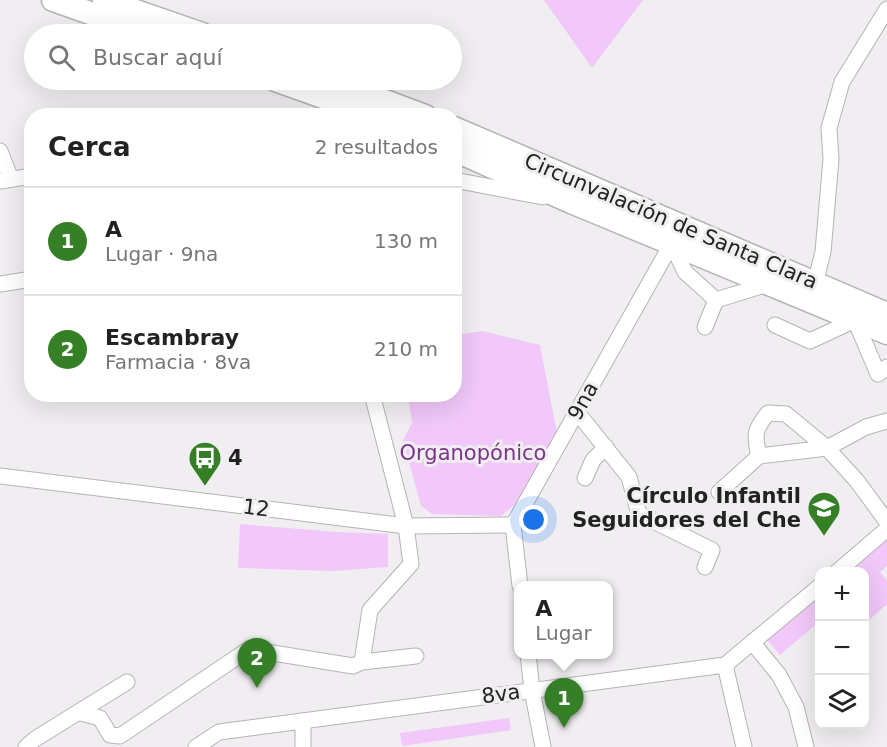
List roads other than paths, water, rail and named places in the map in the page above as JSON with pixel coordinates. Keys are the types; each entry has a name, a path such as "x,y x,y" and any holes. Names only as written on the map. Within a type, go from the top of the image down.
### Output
{"highway":[{"path":"53,0 121,24"},
{"path":"104,0 173,24"},
{"path":"303,90 353,108"},
{"path":"356,90 404,108"},
{"name":"Circunvalación de Santa Clara","path":"462,132 677,234 768,284 887,333"},
{"name":"Circunvalación de Santa Clara","path":"462,154 571,202 677,234 815,283 887,314"}],"street":[{"path":"815,283 823,252 831,159 829,128 842,82 887,9"},
{"path":"0,151 6,180 24,177"},
{"path":"462,182 571,202"},
{"path":"677,234 684,272 716,300"},
{"name":"9na","path":"513,525 677,234"},
{"path":"0,284 24,280"},
{"path":"716,300 768,284"},
{"path":"705,327 716,300"},
{"path":"775,325 810,341 855,320 878,374 887,367"},
{"path":"362,662 370,610 411,564 406,526 374,402"},
{"path":"577,412 629,477 639,514 712,550 705,567"},
{"path":"759,456 755,438 758,425 768,413 786,414 827,448 857,481 887,522"},
{"path":"719,492 759,456 827,448 867,427 887,421"},
{"path":"585,478 593,460 606,447"},
{"name":"12","path":"0,476 406,526 513,525"},
{"path":"513,525 520,581"},
{"path":"843,567 887,529"},
{"path":"744,747 725,665 815,589"},
{"path":"752,642 779,675 796,707 806,747"},
{"path":"98,702 100,718 110,735 120,736 249,650 353,666 362,662 416,656"},
{"path":"529,659 543,747"},
{"name":"8va","path":"196,747 219,732 725,665"},
{"path":"26,747 35,739 81,713 128,682"},
{"path":"81,713 100,718"},
{"path":"303,722 303,747"}],"place":[{"name":"4","path":"205,487"},
{"name":"Círculo Infantil Seguidores del Che","path":"824,537"},
{"name":"Escambray","path":"257,688"},
{"name":"A","path":"564,728"}],"park label":[{"name":"Organopónico","path":"473,453"}]}
